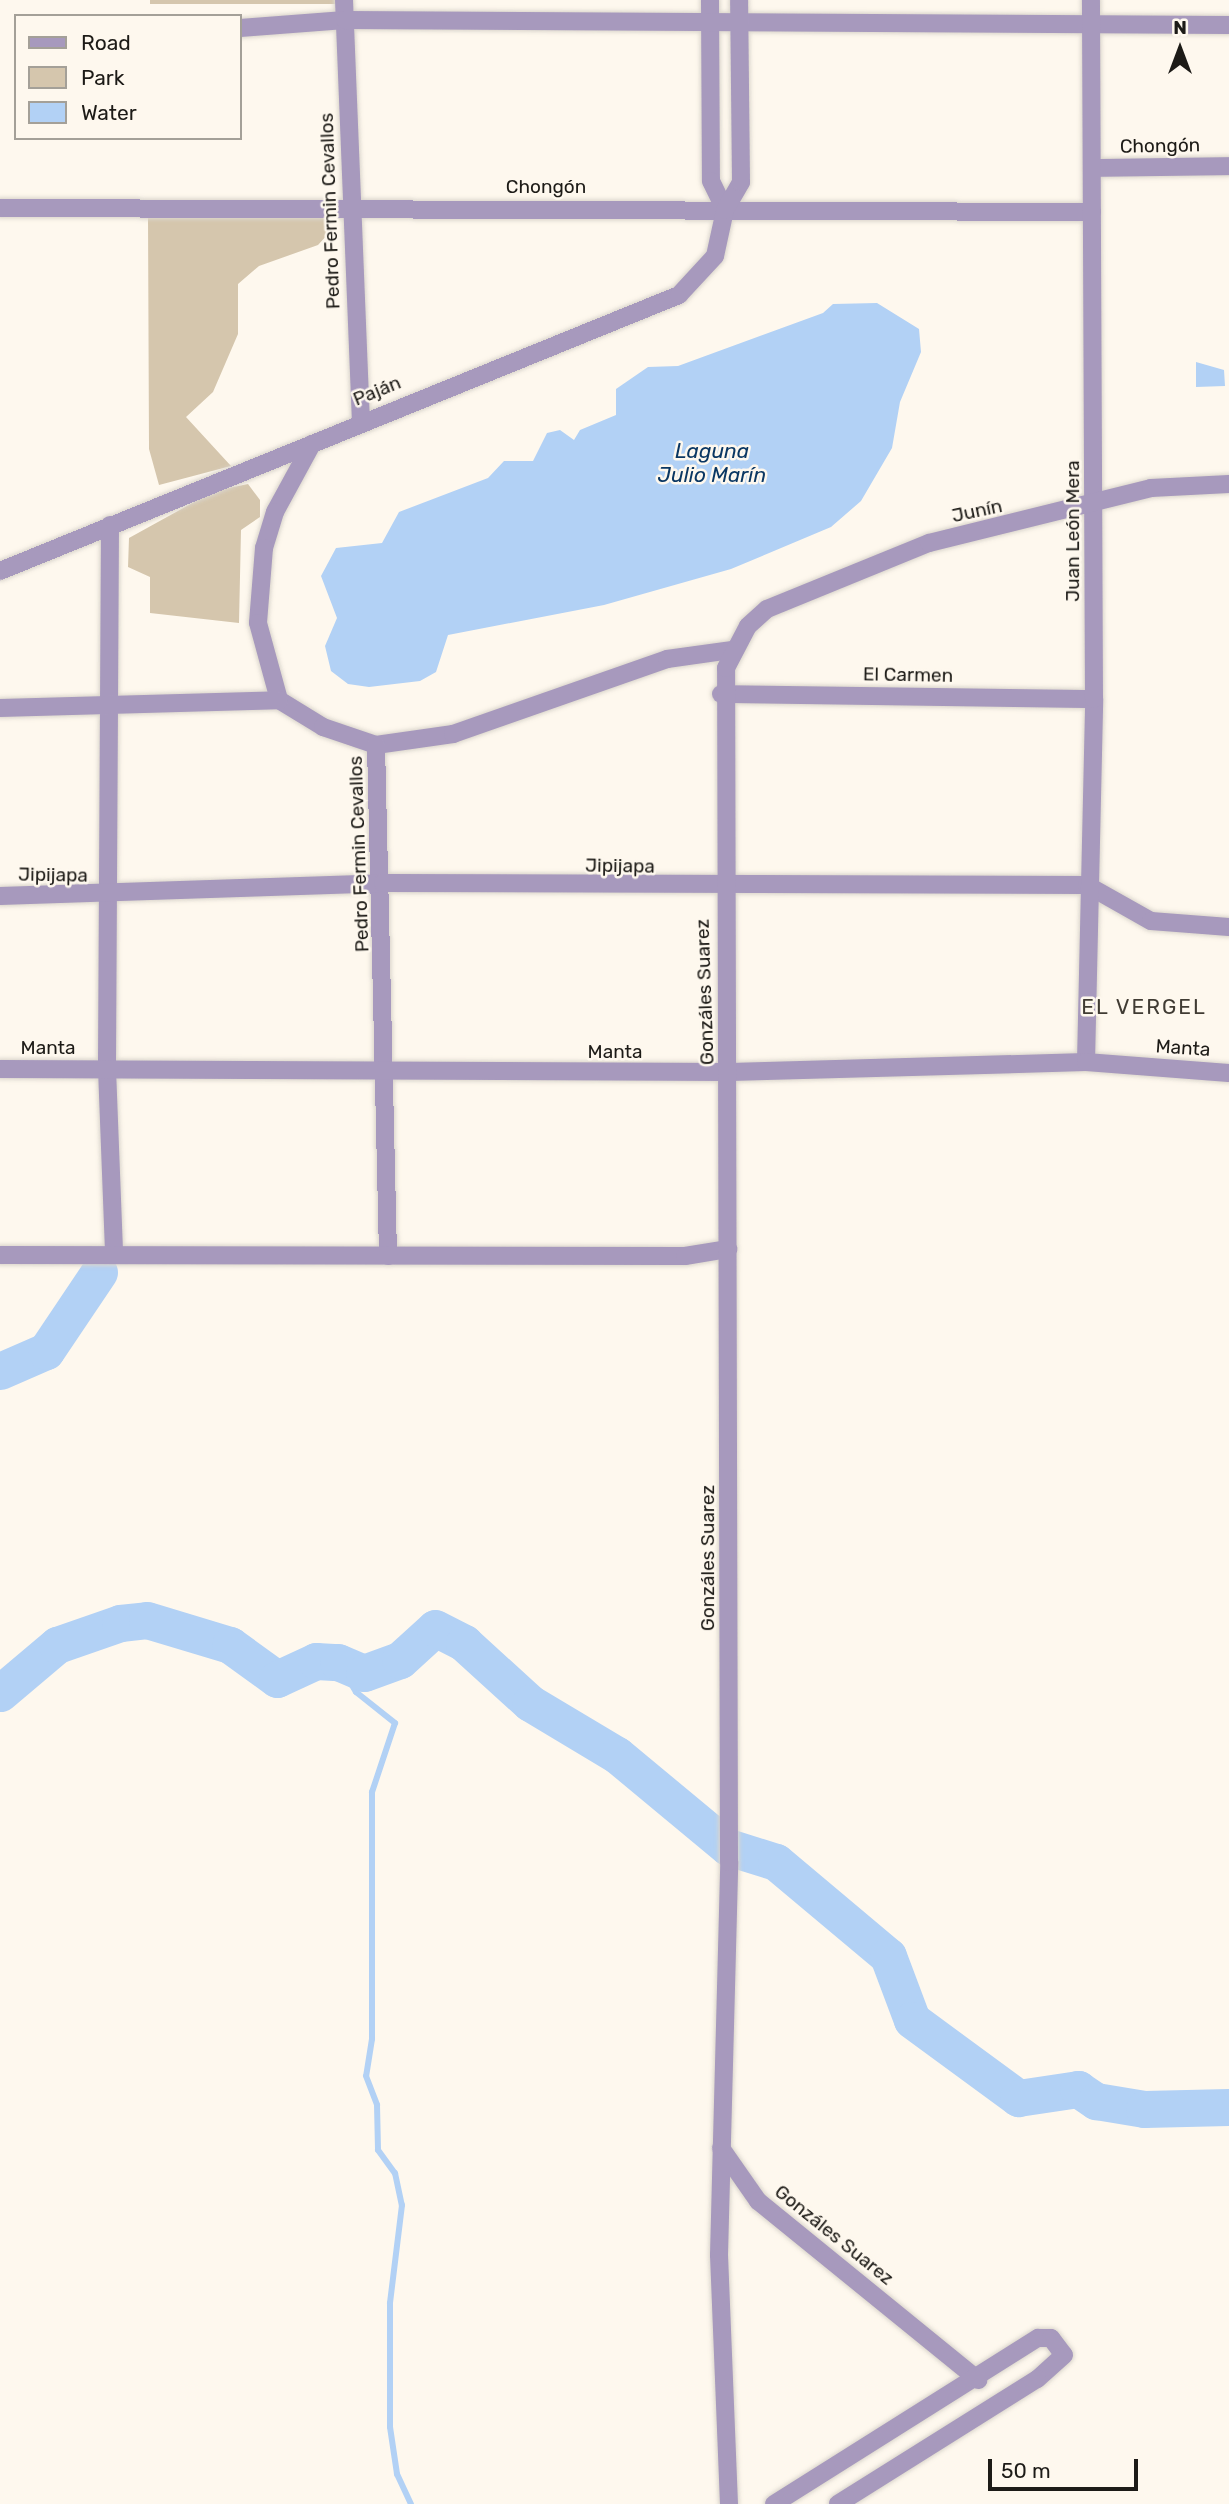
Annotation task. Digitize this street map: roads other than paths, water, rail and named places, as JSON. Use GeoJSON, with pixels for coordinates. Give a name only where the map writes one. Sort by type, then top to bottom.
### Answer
{"type":"FeatureCollection","features":[{"type":"Feature","properties":{"kind":"street","name":"Pedro Fermin Cevallos"},"geometry":{"type":"LineString","coordinates":[[344,0],[348,207],[361,420]]}},
{"type":"Feature","properties":{"kind":"street"},"geometry":{"type":"LineString","coordinates":[[710,0],[711,181],[725,210]]}},
{"type":"Feature","properties":{"kind":"street","name":"Paján"},"geometry":{"type":"LineString","coordinates":[[0,571],[312,444],[361,420],[678,295],[715,256],[725,210],[741,182],[739,0]]}},
{"type":"Feature","properties":{"kind":"street","name":"Juan León Mera"},"geometry":{"type":"LineString","coordinates":[[1086,1062],[1087,885],[1094,699],[1091,0]]}},
{"type":"Feature","properties":{"kind":"street"},"geometry":{"type":"LineString","coordinates":[[242,28],[345,20],[1229,25]]}},
{"type":"Feature","properties":{"kind":"street","name":"Chongón"},"geometry":{"type":"LineString","coordinates":[[1093,168],[1229,166]]}},
{"type":"Feature","properties":{"kind":"street","name":"Chongón"},"geometry":{"type":"LineString","coordinates":[[0,208],[348,207],[1091,212]]}},
{"type":"Feature","properties":{"kind":"street"},"geometry":{"type":"LineString","coordinates":[[0,708],[114,702],[279,700],[264,661],[258,573],[275,512],[312,444]]}},
{"type":"Feature","properties":{"kind":"street","name":"Junín"},"geometry":{"type":"LineString","coordinates":[[748,626],[767,609],[929,543],[1151,488],[1229,484]]}},
{"type":"Feature","properties":{"kind":"street"},"geometry":{"type":"LineString","coordinates":[[110,525],[114,702],[107,1069],[114,1255]]}},
{"type":"Feature","properties":{"kind":"street","name":"Gonzáles Suarez"},"geometry":{"type":"LineString","coordinates":[[748,626],[732,650],[721,694],[722,888],[730,1072],[727,1249],[729,1861],[721,2148],[758,2201],[978,2380]]}},
{"type":"Feature","properties":{"kind":"street"},"geometry":{"type":"LineString","coordinates":[[376,745],[453,734],[667,659],[732,650]]}},
{"type":"Feature","properties":{"kind":"street","name":"El Carmen"},"geometry":{"type":"LineString","coordinates":[[721,694],[1094,699]]}},
{"type":"Feature","properties":{"kind":"street","name":"Pedro Fermin Cevallos"},"geometry":{"type":"LineString","coordinates":[[279,700],[323,727],[376,745],[383,883],[388,1256]]}},
{"type":"Feature","properties":{"kind":"street","name":"Jipijapa"},"geometry":{"type":"LineString","coordinates":[[0,896],[111,897],[383,883],[722,888],[1087,885],[1151,921],[1229,927]]}},
{"type":"Feature","properties":{"kind":"street","name":"Manta"},"geometry":{"type":"LineString","coordinates":[[0,1069],[385,1074],[730,1072],[1086,1062],[1229,1073]]}},
{"type":"Feature","properties":{"kind":"street"},"geometry":{"type":"LineString","coordinates":[[0,1255],[685,1256],[727,1249]]}},
{"type":"Feature","properties":{"kind":"street"},"geometry":{"type":"LineString","coordinates":[[721,2148],[729,2504]]}},
{"type":"Feature","properties":{"kind":"street"},"geometry":{"type":"LineString","coordinates":[[774,2504],[978,2380],[1038,2338],[1051,2338],[1064,2355],[1038,2379],[838,2504]]}},
{"type":"Feature","properties":{"kind":"water","name":"Laguna Julio Marín"},"geometry":{"type":"Polygon","coordinates":[[[877,303],[919,329],[921,352],[900,402],[892,448],[861,501],[831,527],[731,569],[604,605],[448,635],[436,672],[420,681],[369,687],[348,684],[331,671],[325,646],[337,618],[321,576],[336,548],[382,543],[399,512],[488,478],[504,461],[533,461],[547,433],[560,430],[574,440],[580,430],[616,415],[616,389],[648,367],[678,366],[823,313],[833,304],[877,303]]]}},
{"type":"Feature","properties":{"kind":"water"},"geometry":{"type":"Polygon","coordinates":[[[1196,362],[1224,370],[1225,386],[1196,387],[1196,362]]]}},
{"type":"Feature","properties":{"kind":"waterway"},"geometry":{"type":"LineString","coordinates":[[0,1371],[46,1351],[99,1272]]}},
{"type":"Feature","properties":{"kind":"waterway"},"geometry":{"type":"LineString","coordinates":[[0,1693],[57,1645],[120,1623],[147,1620],[230,1645],[277,1679],[316,1661],[338,1662],[364,1673],[400,1660],[435,1628],[464,1643],[530,1703],[617,1755],[728,1847],[776,1862],[888,1956],[912,2020],[1018,2098],[1078,2089],[1096,2101],[1144,2109],[1229,2107]]}},
{"type":"Feature","properties":{"kind":"waterway"},"geometry":{"type":"LineString","coordinates":[[338,1662],[356,1692],[395,1723],[372,1792],[372,2039],[366,2076],[377,2105],[378,2150],[395,2173],[402,2205],[390,2303],[390,2427],[397,2474],[411,2504]]}},
{"type":"Feature","properties":{"kind":"district","name":"EL VERGEL"},"geometry":{"type":"Point","coordinates":[1144,1007]}}]}
